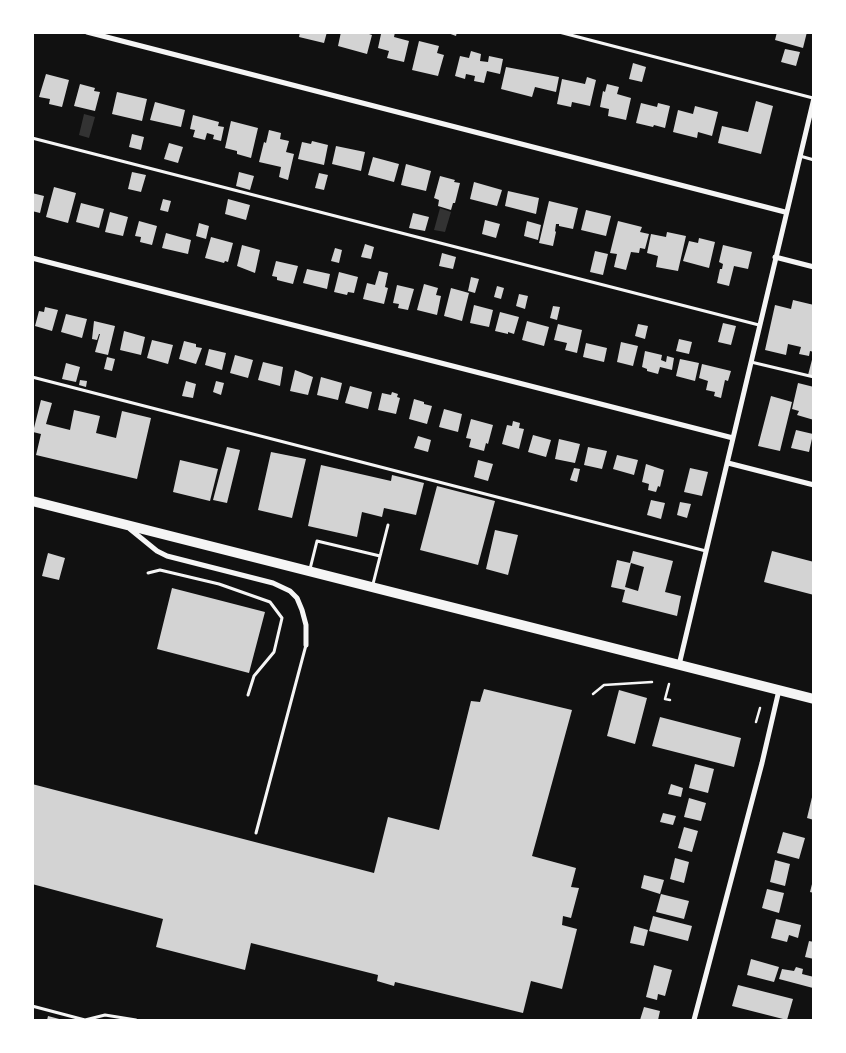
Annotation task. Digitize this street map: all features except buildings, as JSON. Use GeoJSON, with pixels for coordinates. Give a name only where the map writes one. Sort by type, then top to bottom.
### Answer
{"type":"FeatureCollection","features":[{"type":"Feature","properties":{"kind":"main road"},"geometry":{"type":"LineString","coordinates":[[32,501],[814,699]]}},
{"type":"Feature","properties":{"kind":"street"},"geometry":{"type":"LineString","coordinates":[[87,32],[785,212]]}},
{"type":"Feature","properties":{"kind":"street"},"geometry":{"type":"LineString","coordinates":[[679,664],[728,463],[785,212],[814,98]]}},
{"type":"Feature","properties":{"kind":"street"},"geometry":{"type":"LineString","coordinates":[[32,258],[733,438]]}},
{"type":"Feature","properties":{"kind":"street"},"geometry":{"type":"LineString","coordinates":[[775,258],[814,267]]}},
{"type":"Feature","properties":{"kind":"street"},"geometry":{"type":"LineString","coordinates":[[728,463],[814,485]]}},
{"type":"Feature","properties":{"kind":"street"},"geometry":{"type":"LineString","coordinates":[[123,524],[157,551],[167,556],[273,583],[290,591],[297,598],[302,610],[306,625],[306,644]]}},
{"type":"Feature","properties":{"kind":"street"},"geometry":{"type":"LineString","coordinates":[[694,1020],[760,771],[779,690]]}},
{"type":"Feature","properties":{"kind":"lane"},"geometry":{"type":"LineString","coordinates":[[559,32],[814,98]]}},
{"type":"Feature","properties":{"kind":"lane"},"geometry":{"type":"LineString","coordinates":[[32,138],[759,325]]}},
{"type":"Feature","properties":{"kind":"lane"},"geometry":{"type":"LineString","coordinates":[[799,156],[814,160]]}},
{"type":"Feature","properties":{"kind":"lane"},"geometry":{"type":"LineString","coordinates":[[751,362],[814,378]]}},
{"type":"Feature","properties":{"kind":"lane"},"geometry":{"type":"LineString","coordinates":[[32,377],[706,552]]}},
{"type":"Feature","properties":{"kind":"lane"},"geometry":{"type":"LineString","coordinates":[[372,587],[388,525]]}},
{"type":"Feature","properties":{"kind":"lane"},"geometry":{"type":"LineString","coordinates":[[310,571],[317,540],[380,556]]}},
{"type":"Feature","properties":{"kind":"lane"},"geometry":{"type":"LineString","coordinates":[[148,573],[160,570],[219,584],[270,602],[282,618],[274,652],[254,676],[248,695]]}},
{"type":"Feature","properties":{"kind":"lane"},"geometry":{"type":"LineString","coordinates":[[256,833],[306,644]]}},
{"type":"Feature","properties":{"kind":"lane"},"geometry":{"type":"LineString","coordinates":[[32,1006],[85,1020],[104,1016],[136,1020]]}},
{"type":"Feature","properties":{"kind":"path"},"geometry":{"type":"LineString","coordinates":[[593,694],[604,685],[652,682]]}},
{"type":"Feature","properties":{"kind":"path"},"geometry":{"type":"LineString","coordinates":[[669,684],[665,699],[670,700]]}},
{"type":"Feature","properties":{"kind":"path"},"geometry":{"type":"LineString","coordinates":[[756,722],[760,708]]}},
{"type":"Feature","properties":{"kind":"shaded area"},"geometry":{"type":"Polygon","coordinates":[[[84,114],[95,117],[89,138],[79,135],[84,114]]]}},
{"type":"Feature","properties":{"kind":"shaded area"},"geometry":{"type":"Polygon","coordinates":[[[440,208],[451,212],[445,232],[434,230],[440,208]]]}}]}
